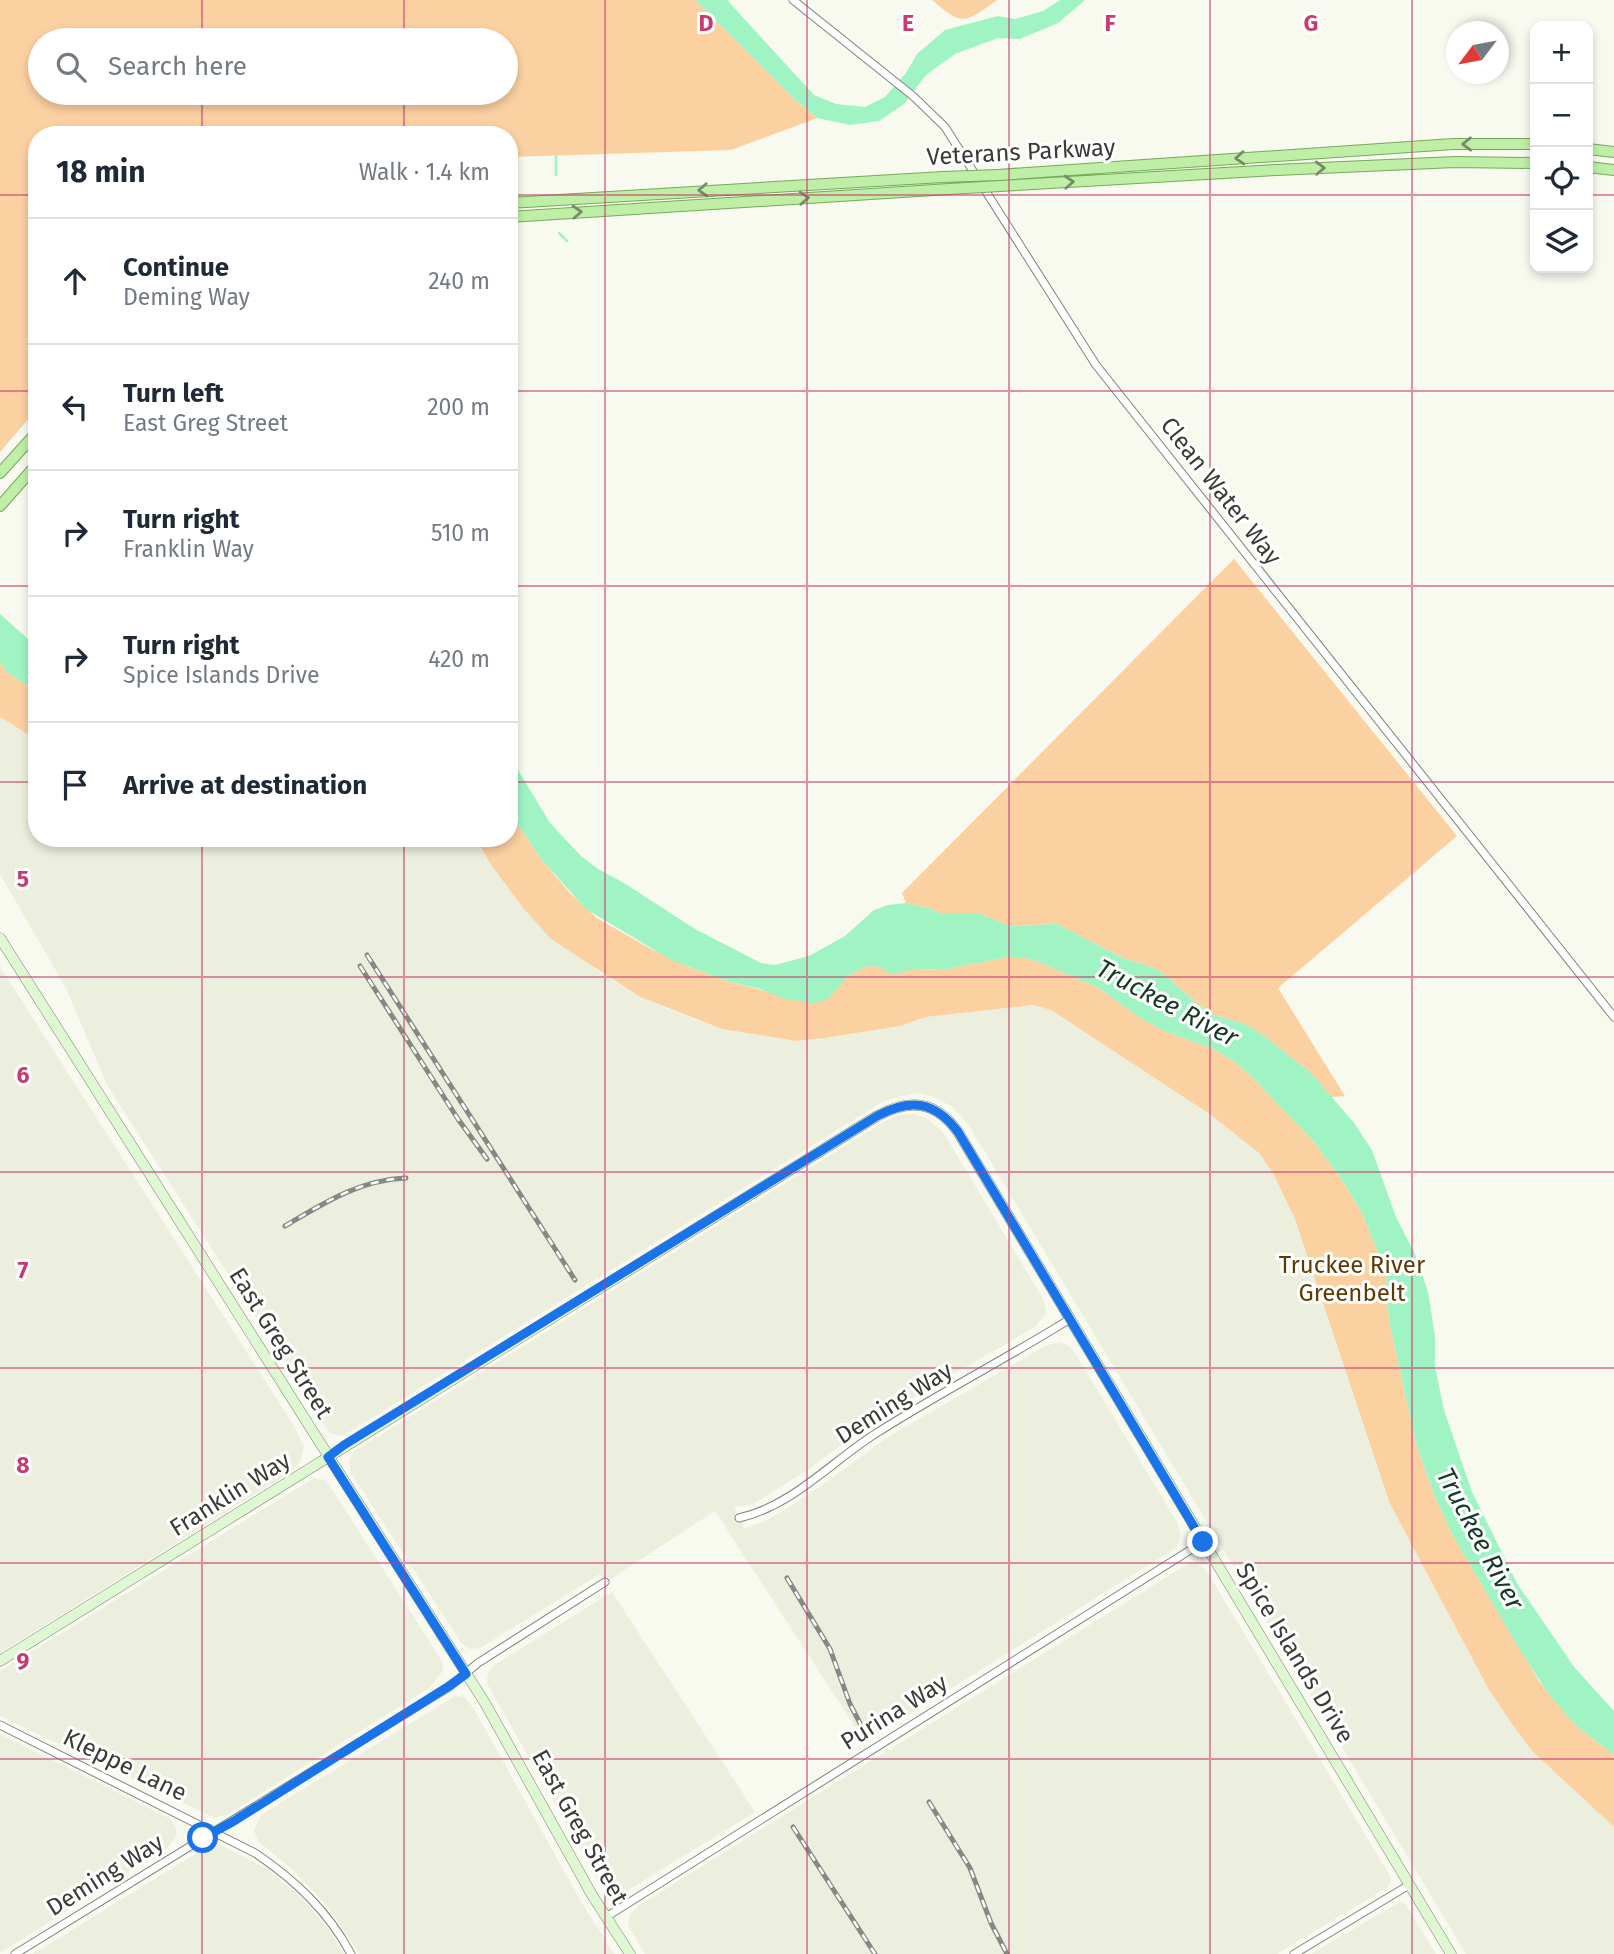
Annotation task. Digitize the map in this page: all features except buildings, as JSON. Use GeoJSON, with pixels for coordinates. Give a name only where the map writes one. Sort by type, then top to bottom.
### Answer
{"type":"FeatureCollection","features":[{"type":"Feature","properties":{"kind":"main road","name":"Veterans Parkway"},"geometry":{"type":"LineString","coordinates":[[518,216],[949,189],[999,180],[1454,144],[1530,144]]}},
{"type":"Feature","properties":{"kind":"main road"},"geometry":{"type":"LineString","coordinates":[[1593,150],[1614,152]]}},
{"type":"Feature","properties":{"kind":"main road","name":"Veterans Parkway"},"geometry":{"type":"LineString","coordinates":[[518,202],[943,177],[999,180],[1455,162],[1530,163]]}},
{"type":"Feature","properties":{"kind":"main road"},"geometry":{"type":"LineString","coordinates":[[1593,168],[1614,170]]}},
{"type":"Feature","properties":{"kind":"main road"},"geometry":{"type":"LineString","coordinates":[[0,473],[28,442]]}},
{"type":"Feature","properties":{"kind":"main road"},"geometry":{"type":"LineString","coordinates":[[0,506],[28,474]]}},
{"type":"Feature","properties":{"kind":"street","name":"Clean Water Way"},"geometry":{"type":"LineString","coordinates":[[793,0],[934,115],[954,140],[1096,365],[1614,1017]]}},
{"type":"Feature","properties":{"kind":"street","name":"East Greg Street"},"geometry":{"type":"LineString","coordinates":[[0,938],[503,1733],[575,1866],[630,1954]]}},
{"type":"Feature","properties":{"kind":"street","name":"Franklin Way"},"geometry":{"type":"LineString","coordinates":[[0,1661],[877,1116],[900,1105],[913,1104]]}},
{"type":"Feature","properties":{"kind":"street","name":"Spice Islands Drive"},"geometry":{"type":"LineString","coordinates":[[913,1104],[943,1115],[958,1132],[1451,1954]]}},
{"type":"Feature","properties":{"kind":"street","name":"Deming Way"},"geometry":{"type":"LineString","coordinates":[[739,1518],[757,1513],[782,1500],[875,1434],[1070,1319]]}},
{"type":"Feature","properties":{"kind":"street","name":"Purina Way"},"geometry":{"type":"LineString","coordinates":[[606,1916],[1203,1542]]}},
{"type":"Feature","properties":{"kind":"street","name":"Deming Way"},"geometry":{"type":"LineString","coordinates":[[15,1954],[449,1686],[478,1662],[605,1582]]}},
{"type":"Feature","properties":{"kind":"street","name":"Kleppe Lane"},"geometry":{"type":"LineString","coordinates":[[0,1725],[255,1853],[291,1879],[325,1913],[351,1954]]}},
{"type":"Feature","properties":{"kind":"street"},"geometry":{"type":"LineString","coordinates":[[1294,1954],[1409,1885]]}},
{"type":"Feature","properties":{"kind":"shaded area"},"geometry":{"type":"Polygon","coordinates":[[[0,717],[28,734],[28,847],[481,847],[523,908],[602,974],[640,997],[678,1013],[722,1029],[796,1041],[900,1026],[926,1017],[1033,1005],[1051,1010],[1211,1115],[1259,1153],[1286,1197],[1390,1504],[1488,1688],[1533,1752],[1614,1827],[1614,1954],[1466,1954],[968,1124],[951,1106],[934,1097],[916,1093],[884,1101],[341,1436],[330,1433],[107,1085],[66,988],[0,874],[0,717]]]}},
{"type":"Feature","properties":{"kind":"shaded area"},"geometry":{"type":"Polygon","coordinates":[[[0,967],[294,1426],[304,1447],[301,1461],[293,1470],[0,1653],[0,967]]]}},
{"type":"Feature","properties":{"kind":"shaded area"},"geometry":{"type":"Polygon","coordinates":[[[913,1114],[928,1119],[943,1132],[1042,1297],[1046,1314],[1035,1327],[876,1419],[809,1469],[758,1501],[751,1505],[734,1507],[744,1528],[761,1523],[783,1511],[888,1437],[1045,1346],[1060,1342],[1075,1353],[1177,1522],[1181,1537],[1176,1548],[865,1742],[715,1511],[606,1582],[600,1574],[480,1648],[470,1649],[462,1644],[351,1473],[349,1463],[353,1452],[885,1121],[899,1115],[913,1114]]]}},
{"type":"Feature","properties":{"kind":"shaded area"},"geometry":{"type":"Polygon","coordinates":[[[314,1478],[326,1480],[440,1658],[442,1672],[429,1688],[228,1814],[215,1818],[0,1716],[0,1671],[314,1478]]]}},
{"type":"Feature","properties":{"kind":"shaded area"},"geometry":{"type":"Polygon","coordinates":[[[1189,1563],[1196,1563],[1206,1570],[1390,1876],[1388,1887],[1277,1954],[645,1954],[628,1925],[630,1915],[638,1906],[1189,1563]]]}},
{"type":"Feature","properties":{"kind":"shaded area"},"geometry":{"type":"Polygon","coordinates":[[[612,1592],[755,1812],[617,1895],[601,1886],[488,1685],[487,1678],[489,1671],[496,1664],[612,1592]]]}},
{"type":"Feature","properties":{"kind":"shaded area"},"geometry":{"type":"Polygon","coordinates":[[[455,1696],[464,1697],[474,1709],[580,1900],[614,1954],[359,1954],[328,1907],[293,1870],[258,1841],[254,1830],[261,1815],[455,1696]]]}},
{"type":"Feature","properties":{"kind":"shaded area"},"geometry":{"type":"Polygon","coordinates":[[[0,1734],[171,1819],[177,1831],[168,1847],[0,1953],[0,1734]]]}},
{"type":"Feature","properties":{"kind":"shaded area"},"geometry":{"type":"Polygon","coordinates":[[[217,1843],[264,1867],[302,1898],[330,1931],[344,1954],[33,1954],[208,1846],[217,1843]]]}},
{"type":"Feature","properties":{"kind":"shaded area"},"geometry":{"type":"Polygon","coordinates":[[[1401,1901],[1436,1954],[1311,1954],[1401,1901]]]}},
{"type":"Feature","properties":{"kind":"green space"},"geometry":{"type":"Polygon","coordinates":[[[0,0],[695,0],[792,97],[817,118],[731,150],[518,157],[518,126],[28,126],[28,419],[0,452],[0,0]]]}},
{"type":"Feature","properties":{"kind":"green space"},"geometry":{"type":"Polygon","coordinates":[[[932,0],[997,0],[964,19],[951,15],[932,0]]]}},
{"type":"Feature","properties":{"kind":"green space"},"geometry":{"type":"Polygon","coordinates":[[[1234,559],[1457,836],[1278,988],[1345,1096],[1331,1097],[1312,1074],[1267,1038],[1247,1025],[1214,1015],[1197,1004],[1163,973],[1125,959],[1057,924],[1009,926],[981,914],[942,914],[906,903],[902,893],[1234,559]]]}},
{"type":"Feature","properties":{"kind":"green space"},"geometry":{"type":"Polygon","coordinates":[[[0,663],[7,672],[28,686],[28,734],[0,717],[0,663]]]}},
{"type":"Feature","properties":{"kind":"green space","name":"Truckee River Greenbelt"},"geometry":{"type":"Polygon","coordinates":[[[518,824],[541,859],[569,892],[597,918],[651,949],[727,981],[811,1003],[848,976],[867,966],[880,967],[895,974],[1022,957],[1097,987],[1140,1018],[1164,1031],[1214,1049],[1235,1062],[1314,1142],[1363,1215],[1386,1273],[1389,1321],[1417,1447],[1435,1497],[1452,1534],[1539,1681],[1574,1724],[1614,1755],[1614,1827],[1533,1752],[1514,1727],[1488,1688],[1390,1504],[1295,1219],[1273,1173],[1259,1153],[1211,1115],[1051,1010],[1033,1005],[926,1017],[900,1026],[796,1041],[722,1029],[640,997],[551,939],[523,908],[481,847],[518,847],[518,824]]]}},
{"type":"Feature","properties":{"kind":"water"},"geometry":{"type":"Polygon","coordinates":[[[695,0],[727,0],[814,95],[836,104],[865,107],[885,97],[906,73],[917,54],[945,30],[998,16],[1015,19],[1043,11],[1060,0],[1085,0],[1058,23],[1020,39],[998,38],[955,54],[926,75],[904,104],[879,121],[850,125],[817,118],[792,97],[695,0]]]}},
{"type":"Feature","properties":{"kind":"water"},"geometry":{"type":"Polygon","coordinates":[[[0,614],[28,639],[28,686],[7,672],[0,663],[0,614]]]}},
{"type":"Feature","properties":{"kind":"water","name":"Truckee River"},"geometry":{"type":"Polygon","coordinates":[[[518,770],[550,823],[581,856],[695,929],[761,963],[775,965],[809,956],[845,936],[874,910],[888,905],[906,903],[942,914],[981,914],[1009,926],[1057,924],[1125,959],[1163,973],[1197,1004],[1214,1015],[1247,1025],[1312,1074],[1354,1123],[1372,1150],[1396,1217],[1415,1254],[1428,1292],[1435,1336],[1435,1366],[1444,1410],[1472,1492],[1518,1585],[1575,1668],[1614,1711],[1614,1755],[1574,1724],[1550,1696],[1452,1534],[1417,1447],[1389,1321],[1386,1273],[1363,1215],[1314,1142],[1235,1062],[1214,1049],[1164,1031],[1140,1018],[1097,987],[1022,957],[895,974],[890,974],[880,967],[867,966],[848,976],[828,999],[821,1002],[785,999],[671,960],[586,909],[541,859],[518,824],[518,770]]]}},
{"type":"Feature","properties":{"kind":"waterway"},"geometry":{"type":"LineString","coordinates":[[556,156],[556,175]]}},
{"type":"Feature","properties":{"kind":"waterway"},"geometry":{"type":"LineString","coordinates":[[559,233],[567,241]]}},
{"type":"Feature","properties":{"kind":"railway"},"geometry":{"type":"LineString","coordinates":[[367,955],[575,1280]]}},
{"type":"Feature","properties":{"kind":"railway"},"geometry":{"type":"LineString","coordinates":[[360,966],[458,1119],[487,1159]]}},
{"type":"Feature","properties":{"kind":"railway"},"geometry":{"type":"LineString","coordinates":[[285,1226],[357,1188],[406,1178]]}},
{"type":"Feature","properties":{"kind":"railway"},"geometry":{"type":"LineString","coordinates":[[787,1578],[830,1649],[850,1704],[863,1729]]}},
{"type":"Feature","properties":{"kind":"railway"},"geometry":{"type":"LineString","coordinates":[[929,1802],[970,1868],[991,1923],[1007,1954]]}},
{"type":"Feature","properties":{"kind":"railway"},"geometry":{"type":"LineString","coordinates":[[793,1827],[875,1954]]}},
{"type":"Feature","properties":{"kind":"route"},"geometry":{"type":"LineString","coordinates":[[203,1838],[466,1674],[328,1457],[877,1116],[900,1105],[922,1105],[932,1109],[943,1115],[958,1132],[1203,1542]]}}]}
